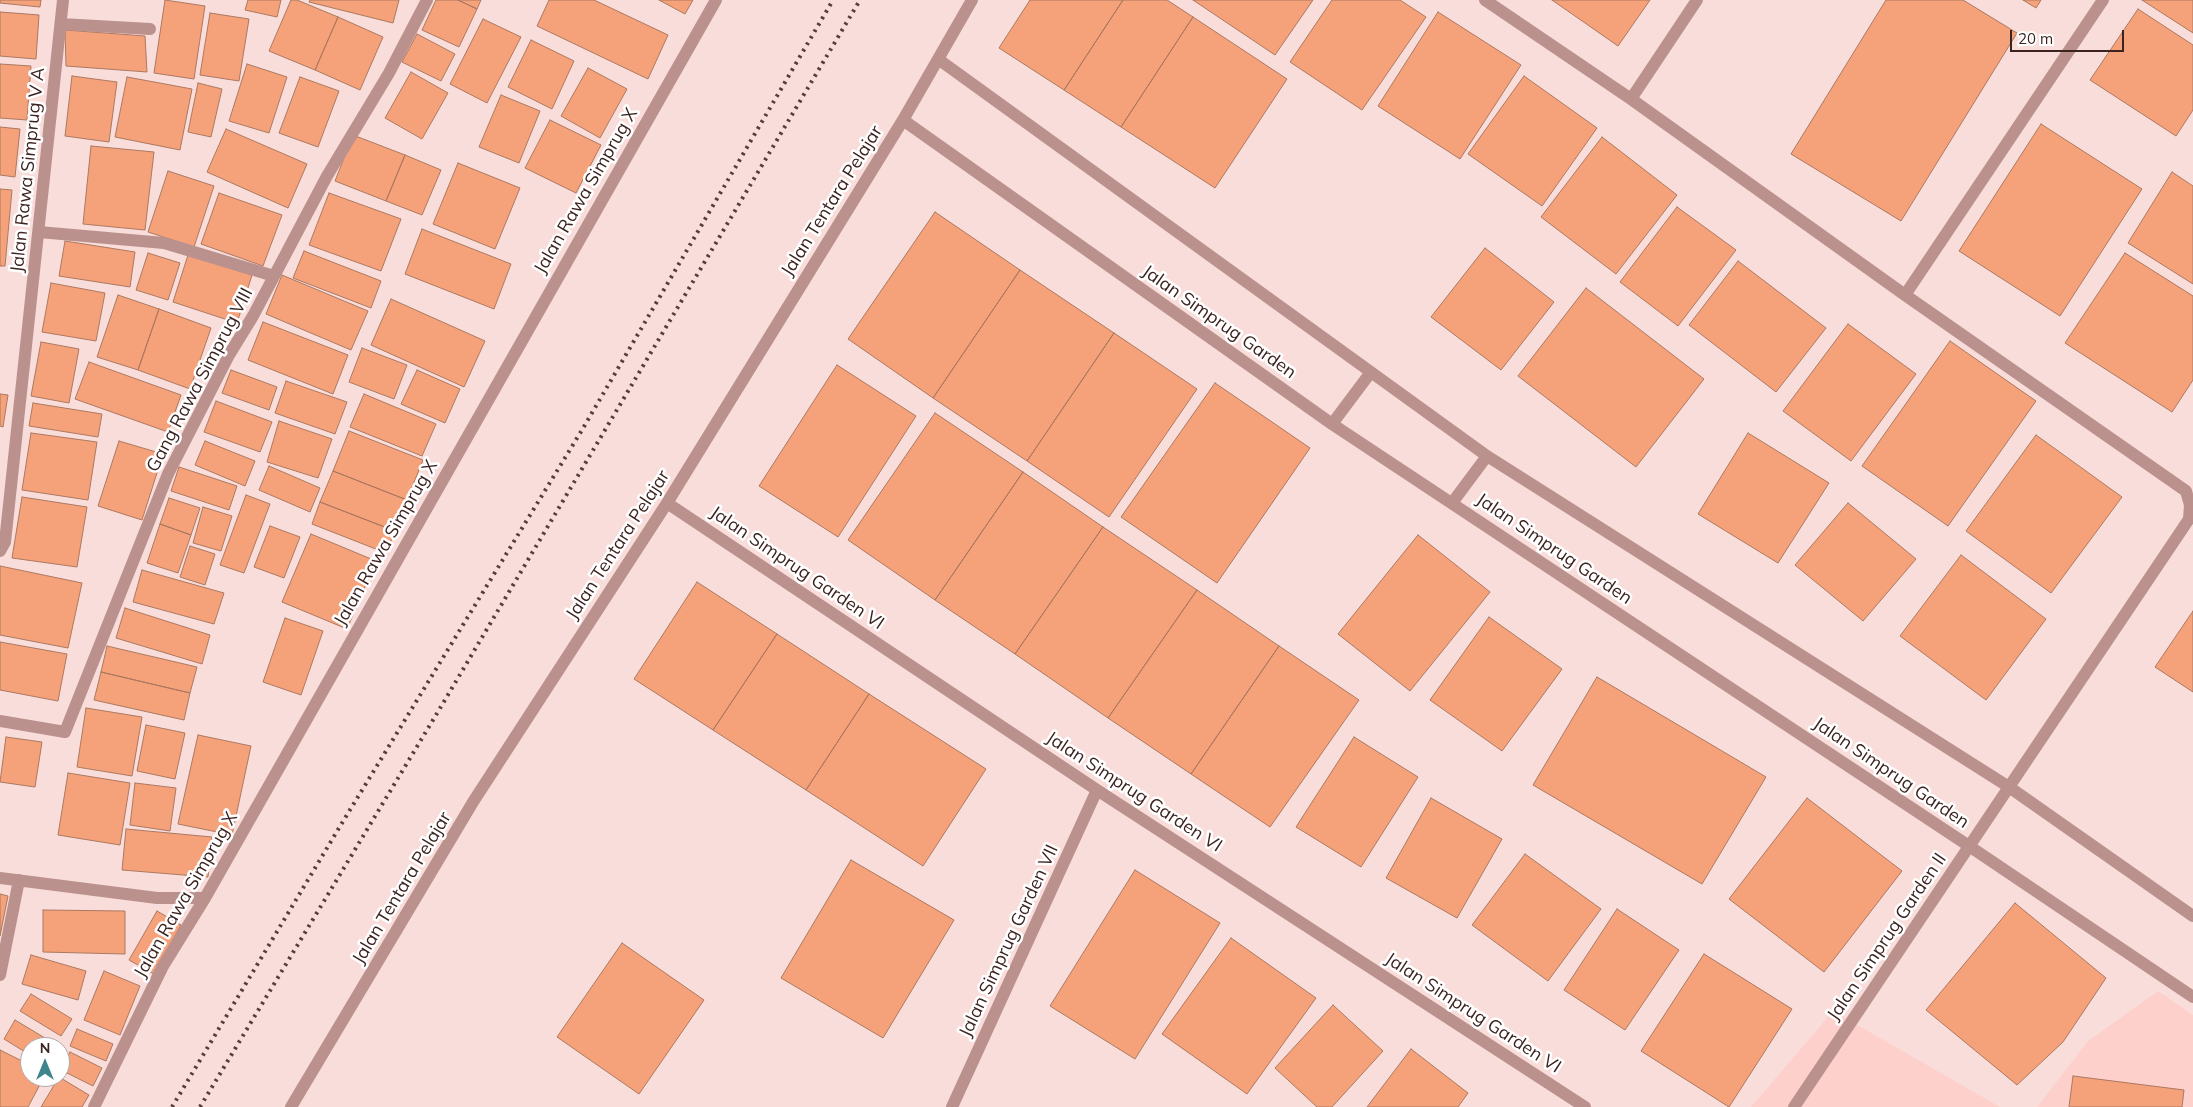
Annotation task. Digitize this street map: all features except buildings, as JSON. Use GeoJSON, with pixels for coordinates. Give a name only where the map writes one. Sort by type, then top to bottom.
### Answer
{"type":"FeatureCollection","features":[{"type":"Feature","properties":{"kind":"street","name":"Jalan Rawa Simprug V A"},"geometry":{"type":"LineString","coordinates":[[0,551],[5,542],[40,232],[63,0]]}},
{"type":"Feature","properties":{"kind":"street","name":"Gang Rawa Simprug VIII"},"geometry":{"type":"LineString","coordinates":[[0,721],[65,732],[168,474],[229,355],[253,316],[326,176],[389,73],[427,0]]}},
{"type":"Feature","properties":{"kind":"street","name":"Jalan Rawa Simprug X"},"geometry":{"type":"LineString","coordinates":[[94,1107],[163,966],[205,898],[716,0]]}},
{"type":"Feature","properties":{"kind":"street","name":"Jalan Tentara Pelajar"},"geometry":{"type":"LineString","coordinates":[[291,1107],[473,802],[666,503],[903,120],[972,0]]}},
{"type":"Feature","properties":{"kind":"street"},"geometry":{"type":"LineString","coordinates":[[1485,0],[1631,99],[1905,295],[2190,486],[2189,519],[2009,786]]}},
{"type":"Feature","properties":{"kind":"street"},"geometry":{"type":"LineString","coordinates":[[1631,99],[1697,0]]}},
{"type":"Feature","properties":{"kind":"street"},"geometry":{"type":"LineString","coordinates":[[1905,295],[2103,0]]}},
{"type":"Feature","properties":{"kind":"street"},"geometry":{"type":"LineString","coordinates":[[61,24],[150,29]]}},
{"type":"Feature","properties":{"kind":"street"},"geometry":{"type":"LineString","coordinates":[[938,59],[1487,456],[2009,786],[2193,916]]}},
{"type":"Feature","properties":{"kind":"street","name":"Jalan Simprug Garden"},"geometry":{"type":"LineString","coordinates":[[903,120],[1332,424],[2193,996]]}},
{"type":"Feature","properties":{"kind":"street"},"geometry":{"type":"LineString","coordinates":[[40,232],[164,243],[274,276]]}},
{"type":"Feature","properties":{"kind":"street"},"geometry":{"type":"LineString","coordinates":[[1332,424],[1371,372]]}},
{"type":"Feature","properties":{"kind":"street"},"geometry":{"type":"LineString","coordinates":[[1452,503],[1487,456]]}},
{"type":"Feature","properties":{"kind":"street","name":"Jalan Simprug Garden VI"},"geometry":{"type":"LineString","coordinates":[[666,503],[1098,790],[1585,1107]]}},
{"type":"Feature","properties":{"kind":"street","name":"Jalan Simprug Garden II"},"geometry":{"type":"LineString","coordinates":[[1794,1107],[2009,786]]}},
{"type":"Feature","properties":{"kind":"street","name":"Jalan Simprug Garden VII"},"geometry":{"type":"LineString","coordinates":[[952,1107],[1098,790]]}},
{"type":"Feature","properties":{"kind":"street"},"geometry":{"type":"LineString","coordinates":[[0,878],[157,898],[205,898]]}},
{"type":"Feature","properties":{"kind":"street"},"geometry":{"type":"LineString","coordinates":[[0,975],[19,880]]}},
{"type":"Feature","properties":{"kind":"shaded area"},"geometry":{"type":"Polygon","coordinates":[[[2158,991],[2193,1015],[2193,1107],[2037,1107],[2088,1041],[2158,991]]]}},
{"type":"Feature","properties":{"kind":"shaded area"},"geometry":{"type":"Polygon","coordinates":[[[1833,1011],[2000,1107],[1751,1107],[1833,1011]]]}},
{"type":"Feature","properties":{"kind":"railway"},"geometry":{"type":"LineString","coordinates":[[172,1107],[342,823],[582,430],[833,0]]}},
{"type":"Feature","properties":{"kind":"railway"},"geometry":{"type":"LineString","coordinates":[[200,1107],[436,715],[860,0]]}}]}
